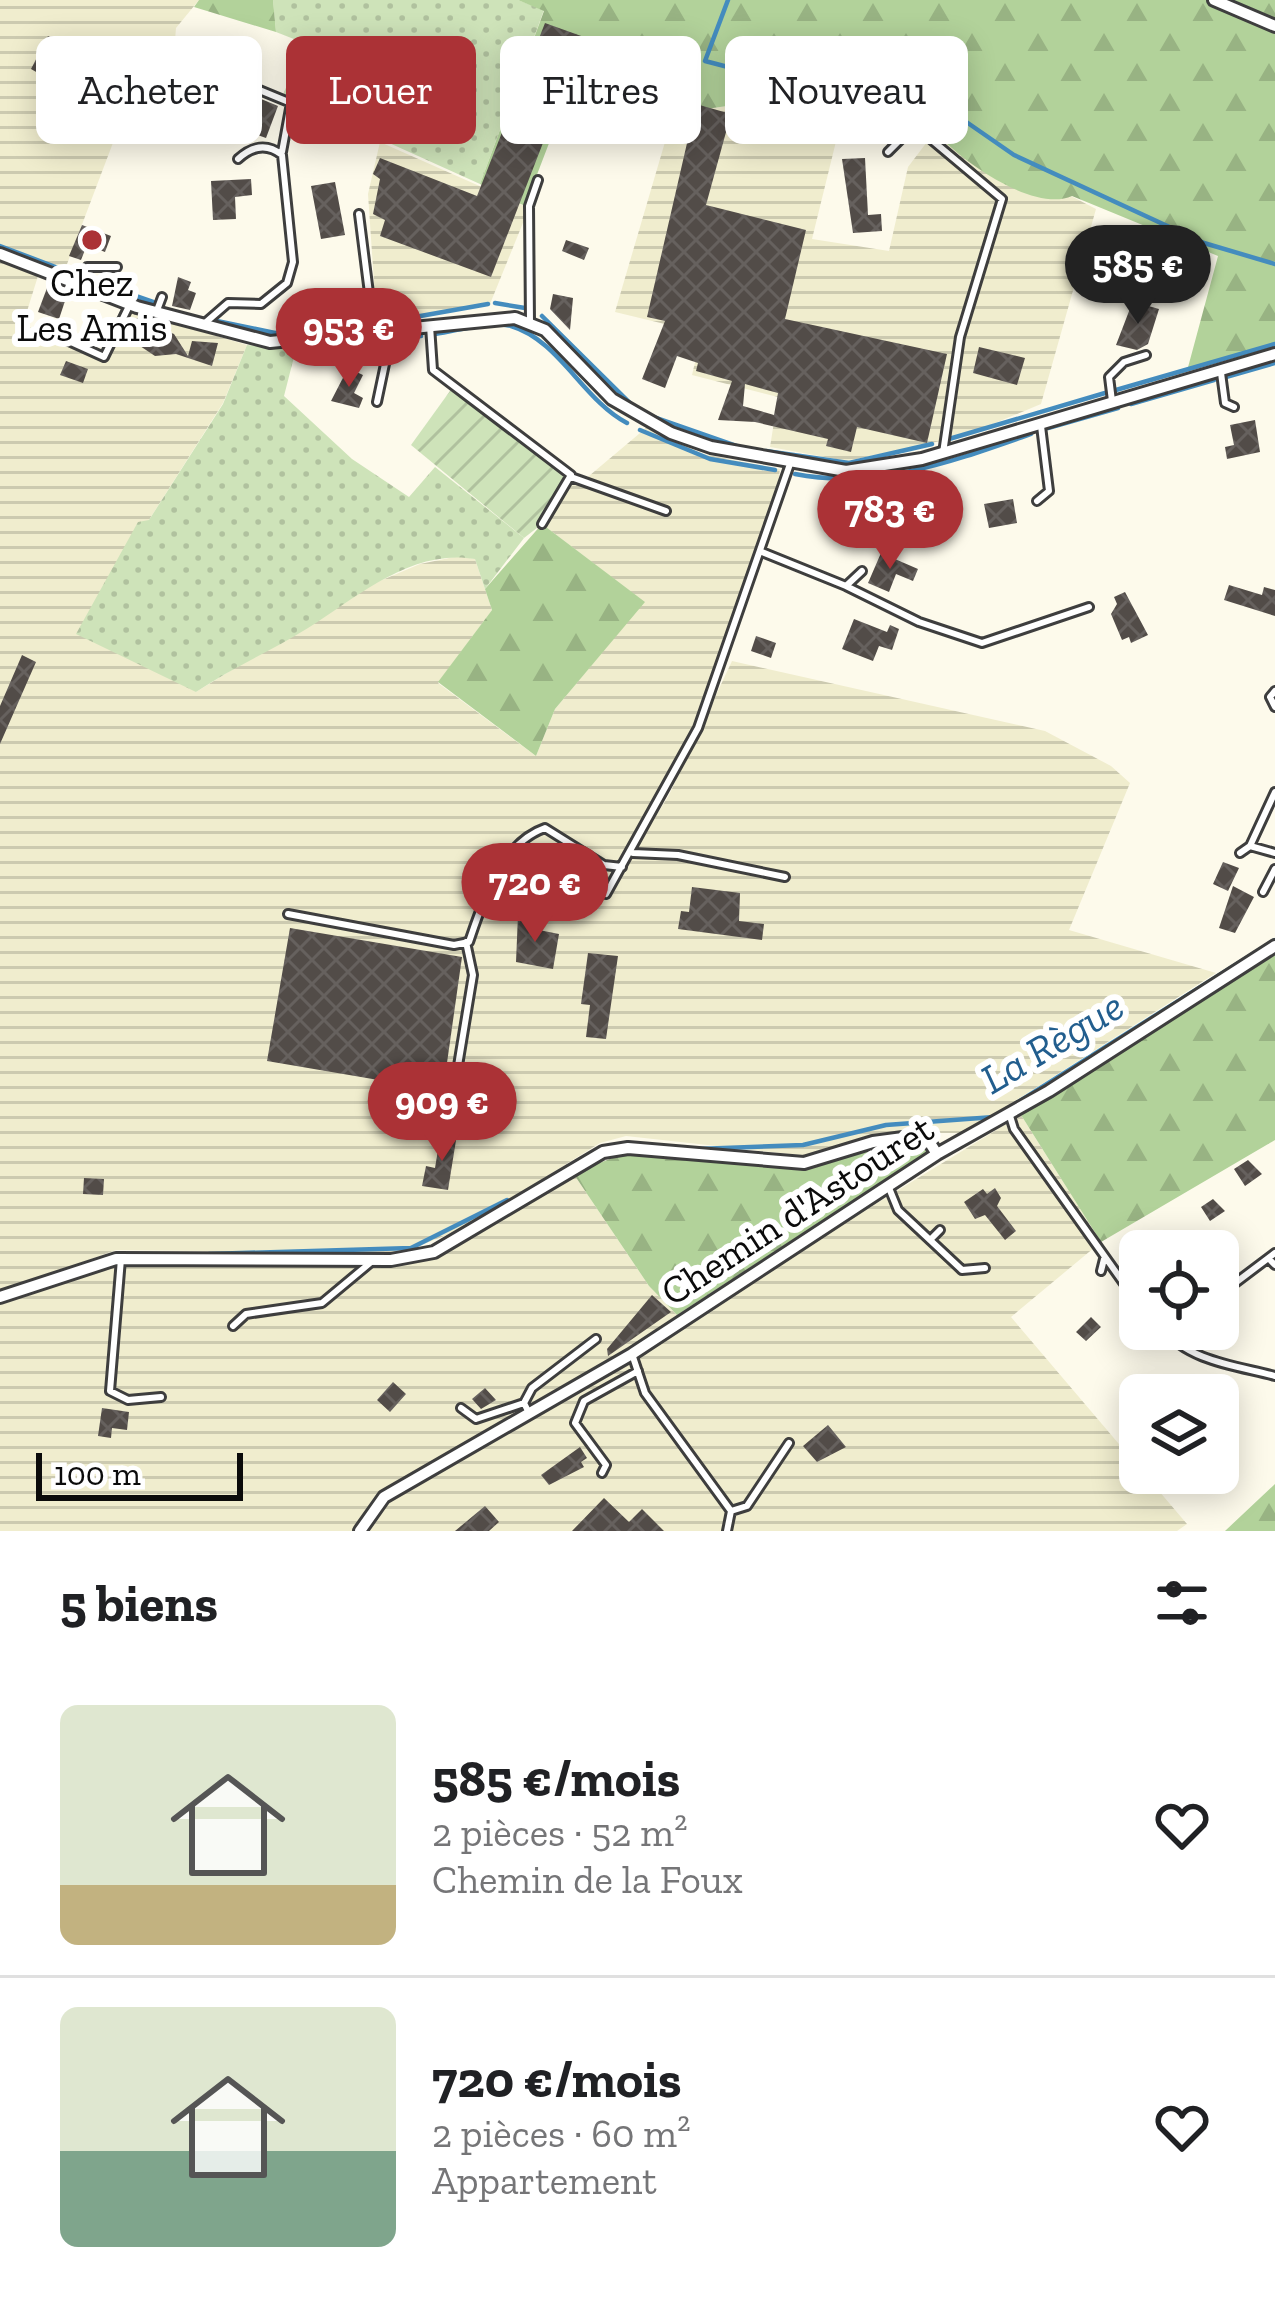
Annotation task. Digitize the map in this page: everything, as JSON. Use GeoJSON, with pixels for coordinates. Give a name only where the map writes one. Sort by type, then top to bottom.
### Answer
{"type":"FeatureCollection","features":[{"type":"Feature","properties":{"kind":"street"},"geometry":{"type":"LineString","coordinates":[[1214,0],[1275,26]]}},
{"type":"Feature","properties":{"kind":"street"},"geometry":{"type":"LineString","coordinates":[[0,254],[156,313],[270,342],[498,317],[530,322],[545,330],[612,399],[645,421],[711,447],[790,464],[870,470],[943,453],[1275,354]]}},
{"type":"Feature","properties":{"kind":"street","name":"Chemin d'Astouret"},"geometry":{"type":"LineString","coordinates":[[360,1531],[384,1498],[526,1408],[632,1354],[888,1185],[1275,946]]}},
{"type":"Feature","properties":{"kind":"street"},"geometry":{"type":"LineString","coordinates":[[0,1297],[121,1259],[374,1260],[434,1252],[588,1158],[628,1148],[804,1162],[903,1138],[930,1143],[937,1154]]}},
{"type":"Feature","properties":{"kind":"lane"},"geometry":{"type":"LineString","coordinates":[[204,327],[228,303],[261,304],[287,283],[292,262],[280,143],[291,104],[262,92]]}},
{"type":"Feature","properties":{"kind":"lane"},"geometry":{"type":"LineString","coordinates":[[887,152],[910,130],[921,131],[1002,199],[960,337],[943,453]]}},
{"type":"Feature","properties":{"kind":"lane"},"geometry":{"type":"LineString","coordinates":[[238,159],[249,148],[272,147],[282,155]]}},
{"type":"Feature","properties":{"kind":"lane"},"geometry":{"type":"LineString","coordinates":[[530,322],[529,206],[538,180]]}},
{"type":"Feature","properties":{"kind":"lane"},"geometry":{"type":"LineString","coordinates":[[359,214],[370,301],[354,347],[381,356],[385,364],[377,402]]}},
{"type":"Feature","properties":{"kind":"lane"},"geometry":{"type":"LineString","coordinates":[[75,283],[87,267],[117,267]]}},
{"type":"Feature","properties":{"kind":"lane"},"geometry":{"type":"LineString","coordinates":[[156,313],[162,298]]}},
{"type":"Feature","properties":{"kind":"lane"},"geometry":{"type":"LineString","coordinates":[[60,337],[104,357],[130,304]]}},
{"type":"Feature","properties":{"kind":"lane"},"geometry":{"type":"LineString","coordinates":[[430,326],[433,370],[571,477],[666,511]]}},
{"type":"Feature","properties":{"kind":"lane"},"geometry":{"type":"LineString","coordinates":[[1112,401],[1109,377],[1124,362],[1146,355]]}},
{"type":"Feature","properties":{"kind":"lane"},"geometry":{"type":"LineString","coordinates":[[1221,369],[1226,403],[1234,407]]}},
{"type":"Feature","properties":{"kind":"lane"},"geometry":{"type":"LineString","coordinates":[[1037,501],[1049,491],[1040,422]]}},
{"type":"Feature","properties":{"kind":"lane"},"geometry":{"type":"LineString","coordinates":[[606,894],[633,853],[698,728],[790,464]]}},
{"type":"Feature","properties":{"kind":"lane"},"geometry":{"type":"LineString","coordinates":[[542,524],[571,477]]}},
{"type":"Feature","properties":{"kind":"lane"},"geometry":{"type":"LineString","coordinates":[[761,552],[919,622],[982,643],[1089,607]]}},
{"type":"Feature","properties":{"kind":"lane"},"geometry":{"type":"LineString","coordinates":[[846,586],[862,571]]}},
{"type":"Feature","properties":{"kind":"lane"},"geometry":{"type":"LineString","coordinates":[[1275,691],[1270,697],[1275,707]]}},
{"type":"Feature","properties":{"kind":"lane"},"geometry":{"type":"LineString","coordinates":[[1240,853],[1250,846],[1275,792]]}},
{"type":"Feature","properties":{"kind":"lane"},"geometry":{"type":"LineString","coordinates":[[471,1126],[450,1114],[473,975],[466,942],[502,867],[534,832],[545,828],[604,865],[622,867]]}},
{"type":"Feature","properties":{"kind":"lane"},"geometry":{"type":"LineString","coordinates":[[1250,846],[1275,853]]}},
{"type":"Feature","properties":{"kind":"lane"},"geometry":{"type":"LineString","coordinates":[[633,853],[678,855],[785,877]]}},
{"type":"Feature","properties":{"kind":"lane"},"geometry":{"type":"LineString","coordinates":[[1263,892],[1275,869]]}},
{"type":"Feature","properties":{"kind":"lane"},"geometry":{"type":"LineString","coordinates":[[289,914],[454,945],[466,942]]}},
{"type":"Feature","properties":{"kind":"lane"},"geometry":{"type":"LineString","coordinates":[[1010,1113],[1014,1129],[1119,1279]]}},
{"type":"Feature","properties":{"kind":"lane"},"geometry":{"type":"LineString","coordinates":[[888,1185],[898,1210],[962,1270],[985,1268]]}},
{"type":"Feature","properties":{"kind":"lane"},"geometry":{"type":"LineString","coordinates":[[930,1240],[940,1230]]}},
{"type":"Feature","properties":{"kind":"lane"},"geometry":{"type":"LineString","coordinates":[[121,1259],[110,1391],[149,1402],[161,1397]]}},
{"type":"Feature","properties":{"kind":"lane"},"geometry":{"type":"LineString","coordinates":[[232,1327],[246,1315],[322,1303],[374,1260]]}},
{"type":"Feature","properties":{"kind":"lane"},"geometry":{"type":"LineString","coordinates":[[1240,1276],[1259,1260],[1274,1260]]}},
{"type":"Feature","properties":{"kind":"lane"},"geometry":{"type":"LineString","coordinates":[[1106,1262],[1119,1261]]}},
{"type":"Feature","properties":{"kind":"lane"},"geometry":{"type":"LineString","coordinates":[[1101,1271],[1106,1262]]}},
{"type":"Feature","properties":{"kind":"lane"},"geometry":{"type":"LineString","coordinates":[[461,1408],[476,1418],[526,1408],[532,1388],[596,1340]]}},
{"type":"Feature","properties":{"kind":"lane"},"geometry":{"type":"LineString","coordinates":[[1196,1350],[1275,1376]]}},
{"type":"Feature","properties":{"kind":"lane"},"geometry":{"type":"LineString","coordinates":[[632,1354],[656,1410],[715,1481],[731,1511],[727,1531]]}},
{"type":"Feature","properties":{"kind":"lane"},"geometry":{"type":"LineString","coordinates":[[602,1473],[606,1466],[575,1423],[584,1401],[638,1371]]}},
{"type":"Feature","properties":{"kind":"lane"},"geometry":{"type":"LineString","coordinates":[[731,1511],[747,1507],[788,1443]]}},
{"type":"Feature","properties":{"kind":"shaded area"},"geometry":{"type":"Polygon","coordinates":[[[0,0],[199,0],[176,28],[175,36],[36,36],[36,144],[113,144],[64,272],[0,246],[0,0]]]}},
{"type":"Feature","properties":{"kind":"shaded area"},"geometry":{"type":"Polygon","coordinates":[[[725,106],[725,144],[835,144],[812,239],[889,251],[908,167],[925,144],[948,144],[1016,189],[1049,198],[1071,196],[1096,209],[1041,404],[964,436],[847,461],[770,447],[778,397],[692,375],[702,333],[615,312],[664,144],[701,144],[701,110],[725,106]]]}},
{"type":"Feature","properties":{"kind":"shaded area"},"geometry":{"type":"Polygon","coordinates":[[[380,144],[385,144],[529,208],[490,304],[377,327],[368,194],[380,144]]]}},
{"type":"Feature","properties":{"kind":"shaded area"},"geometry":{"type":"Polygon","coordinates":[[[0,262],[38,276],[23,324],[103,357],[127,309],[247,345],[223,403],[149,520],[196,692],[368,586],[420,564],[459,556],[475,559],[492,610],[438,683],[536,756],[555,709],[644,602],[542,524],[571,477],[583,481],[646,428],[703,454],[780,469],[773,523],[698,728],[621,872],[669,795],[732,661],[1045,731],[1111,766],[1130,783],[1069,930],[1216,973],[965,1133],[883,1133],[808,1156],[626,1136],[600,1143],[462,1229],[401,1253],[116,1250],[0,1292],[0,262]]]}},
{"type":"Feature","properties":{"kind":"shaded area"},"geometry":{"type":"Polygon","coordinates":[[[1021,1115],[1101,1242],[1011,1317],[1119,1444],[1119,1494],[1161,1494],[1187,1524],[1177,1531],[366,1531],[385,1503],[638,1358],[704,1309],[1021,1115]]]}},
{"type":"Feature","properties":{"kind":"shaded area"},"geometry":{"type":"Polygon","coordinates":[[[573,1173],[649,1286],[677,1315],[655,1333],[374,1497],[353,1531],[0,1531],[0,1303],[111,1262],[422,1258],[449,1252],[573,1173]]]}},
{"type":"Feature","properties":{"kind":"green space"},"geometry":{"type":"Polygon","coordinates":[[[199,0],[273,0],[276,32],[194,7],[199,0]]]}},
{"type":"Feature","properties":{"kind":"green space"},"geometry":{"type":"Polygon","coordinates":[[[273,0],[518,0],[544,10],[534,36],[500,36],[500,130],[480,184],[391,144],[476,144],[476,36],[286,36],[276,32],[273,0]]]}},
{"type":"Feature","properties":{"kind":"green space"},"geometry":{"type":"Polygon","coordinates":[[[518,0],[1275,0],[1275,345],[1187,371],[1218,256],[1072,196],[1055,199],[1012,188],[948,144],[968,144],[968,36],[725,36],[725,106],[701,110],[701,36],[535,36],[544,11],[518,0]]]}},
{"type":"Feature","properties":{"kind":"green space"},"geometry":{"type":"Polygon","coordinates":[[[500,130],[500,144],[549,144],[525,206],[480,184],[500,130]]]}},
{"type":"Feature","properties":{"kind":"green space"},"geometry":{"type":"Polygon","coordinates":[[[247,345],[296,349],[284,396],[352,459],[409,497],[435,467],[524,538],[485,589],[475,559],[429,561],[407,568],[196,692],[76,634],[138,522],[149,520],[223,404],[247,345]]]}},
{"type":"Feature","properties":{"kind":"green space"},"geometry":{"type":"Polygon","coordinates":[[[450,391],[467,394],[571,475],[542,524],[524,538],[411,445],[450,391]]]}},
{"type":"Feature","properties":{"kind":"green space"},"geometry":{"type":"Polygon","coordinates":[[[542,524],[645,602],[555,709],[536,756],[438,682],[492,610],[485,589],[542,524]]]}},
{"type":"Feature","properties":{"kind":"green space"},"geometry":{"type":"Polygon","coordinates":[[[1275,955],[1275,1140],[1101,1242],[1021,1115],[1275,955]]]}},
{"type":"Feature","properties":{"kind":"green space"},"geometry":{"type":"Polygon","coordinates":[[[902,1143],[929,1151],[677,1315],[649,1286],[573,1173],[623,1154],[807,1167],[902,1143]]]}},
{"type":"Feature","properties":{"kind":"green space"},"geometry":{"type":"Polygon","coordinates":[[[1275,1484],[1275,1531],[1225,1531],[1275,1484]]]}},
{"type":"Feature","properties":{"kind":"building"},"geometry":{"type":"Polygon","coordinates":[[[545,23],[581,36],[540,36],[545,23]]]}},
{"type":"Feature","properties":{"kind":"building"},"geometry":{"type":"Polygon","coordinates":[[[262,99],[278,106],[266,138],[262,137],[262,99]]]}},
{"type":"Feature","properties":{"kind":"building"},"geometry":{"type":"Polygon","coordinates":[[[701,105],[725,112],[725,136],[706,205],[806,230],[785,319],[947,354],[927,443],[857,427],[851,452],[826,446],[828,439],[755,422],[718,420],[732,381],[696,371],[698,363],[677,356],[665,388],[642,379],[665,321],[647,317],[687,144],[701,144],[701,105]],[[745,384],[743,406],[774,415],[778,393],[745,384]]]}},
{"type":"Feature","properties":{"kind":"building"},"geometry":{"type":"Polygon","coordinates":[[[500,137],[500,144],[543,144],[491,277],[380,236],[385,220],[373,214],[380,179],[373,174],[380,158],[477,196],[500,137]]]}},
{"type":"Feature","properties":{"kind":"building"},"geometry":{"type":"Polygon","coordinates":[[[865,158],[868,215],[881,214],[882,231],[853,233],[842,159],[865,158]]]}},
{"type":"Feature","properties":{"kind":"building"},"geometry":{"type":"Polygon","coordinates":[[[251,179],[252,195],[235,197],[236,219],[213,220],[211,181],[251,179]]]}},
{"type":"Feature","properties":{"kind":"building"},"geometry":{"type":"Polygon","coordinates":[[[335,182],[345,235],[321,239],[311,186],[335,182]]]}},
{"type":"Feature","properties":{"kind":"building","name":"Chez Les Amis"},"geometry":{"type":"Polygon","coordinates":[[[82,225],[111,236],[105,252],[87,245],[81,260],[69,256],[82,225]]]}},
{"type":"Feature","properties":{"kind":"building"},"geometry":{"type":"Polygon","coordinates":[[[566,240],[589,248],[584,260],[562,251],[566,240]]]}},
{"type":"Feature","properties":{"kind":"building"},"geometry":{"type":"Polygon","coordinates":[[[178,277],[191,282],[188,290],[196,293],[190,310],[172,306],[178,277]]]}},
{"type":"Feature","properties":{"kind":"building"},"geometry":{"type":"Polygon","coordinates":[[[47,288],[67,295],[59,319],[38,312],[47,288]]]}},
{"type":"Feature","properties":{"kind":"building"},"geometry":{"type":"Polygon","coordinates":[[[553,294],[573,298],[570,330],[550,309],[553,294]]]}},
{"type":"Feature","properties":{"kind":"building"},"geometry":{"type":"Polygon","coordinates":[[[1131,306],[1159,309],[1148,344],[1137,350],[1116,345],[1131,306]]]}},
{"type":"Feature","properties":{"kind":"building"},"geometry":{"type":"Polygon","coordinates":[[[137,318],[174,334],[188,356],[192,341],[218,343],[212,366],[176,354],[155,356],[128,338],[137,318]]]}},
{"type":"Feature","properties":{"kind":"building"},"geometry":{"type":"Polygon","coordinates":[[[979,347],[1025,358],[1017,385],[973,373],[979,347]]]}},
{"type":"Feature","properties":{"kind":"building"},"geometry":{"type":"Polygon","coordinates":[[[66,361],[88,369],[83,383],[60,375],[66,361]]]}},
{"type":"Feature","properties":{"kind":"building"},"geometry":{"type":"Polygon","coordinates":[[[348,368],[363,375],[354,393],[363,398],[359,408],[331,401],[348,368]]]}},
{"type":"Feature","properties":{"kind":"building"},"geometry":{"type":"Polygon","coordinates":[[[1255,420],[1260,452],[1227,459],[1225,447],[1234,445],[1230,425],[1255,420]]]}},
{"type":"Feature","properties":{"kind":"building"},"geometry":{"type":"Polygon","coordinates":[[[1013,499],[1017,523],[989,528],[984,504],[1013,499]]]}},
{"type":"Feature","properties":{"kind":"building"},"geometry":{"type":"Polygon","coordinates":[[[881,553],[918,569],[913,581],[896,574],[889,592],[868,583],[881,553]]]}},
{"type":"Feature","properties":{"kind":"building"},"geometry":{"type":"Polygon","coordinates":[[[1229,585],[1262,595],[1264,587],[1275,590],[1275,616],[1224,600],[1229,585]]]}},
{"type":"Feature","properties":{"kind":"building"},"geometry":{"type":"Polygon","coordinates":[[[1125,592],[1148,635],[1131,643],[1129,637],[1122,640],[1111,614],[1117,604],[1114,597],[1125,592]]]}},
{"type":"Feature","properties":{"kind":"building"},"geometry":{"type":"Polygon","coordinates":[[[854,619],[887,632],[890,625],[899,629],[892,650],[879,646],[873,661],[842,649],[854,619]]]}},
{"type":"Feature","properties":{"kind":"building"},"geometry":{"type":"Polygon","coordinates":[[[756,636],[776,643],[771,658],[751,651],[756,636]]]}},
{"type":"Feature","properties":{"kind":"building"},"geometry":{"type":"Polygon","coordinates":[[[22,655],[36,662],[0,744],[0,706],[22,655]]]}},
{"type":"Feature","properties":{"kind":"building"},"geometry":{"type":"Polygon","coordinates":[[[1223,862],[1239,868],[1228,891],[1213,884],[1223,862]]]}},
{"type":"Feature","properties":{"kind":"building"},"geometry":{"type":"Polygon","coordinates":[[[1233,886],[1254,897],[1235,933],[1219,928],[1233,886]]]}},
{"type":"Feature","properties":{"kind":"building"},"geometry":{"type":"Polygon","coordinates":[[[692,887],[740,893],[739,921],[764,924],[762,940],[678,929],[681,911],[689,912],[692,887]]]}},
{"type":"Feature","properties":{"kind":"building"},"geometry":{"type":"Polygon","coordinates":[[[518,915],[531,916],[529,928],[559,934],[553,969],[516,962],[518,915]]]}},
{"type":"Feature","properties":{"kind":"building"},"geometry":{"type":"Polygon","coordinates":[[[290,928],[462,957],[443,1091],[267,1061],[290,928]]]}},
{"type":"Feature","properties":{"kind":"building"},"geometry":{"type":"Polygon","coordinates":[[[588,953],[618,956],[606,1039],[586,1037],[590,1005],[581,1004],[588,953]]]}},
{"type":"Feature","properties":{"kind":"building"},"geometry":{"type":"Polygon","coordinates":[[[441,1132],[457,1134],[448,1190],[422,1186],[426,1166],[435,1168],[441,1132]]]}},
{"type":"Feature","properties":{"kind":"building"},"geometry":{"type":"Polygon","coordinates":[[[1248,1160],[1262,1174],[1245,1186],[1234,1169],[1248,1160]]]}},
{"type":"Feature","properties":{"kind":"building"},"geometry":{"type":"Polygon","coordinates":[[[84,1178],[104,1179],[103,1195],[83,1194],[84,1178]]]}},
{"type":"Feature","properties":{"kind":"building"},"geometry":{"type":"Polygon","coordinates":[[[995,1188],[1001,1198],[997,1206],[1016,1231],[1005,1240],[985,1215],[975,1219],[964,1202],[983,1189],[987,1194],[995,1188]]]}},
{"type":"Feature","properties":{"kind":"building"},"geometry":{"type":"Polygon","coordinates":[[[1213,1199],[1225,1211],[1210,1221],[1201,1207],[1213,1199]]]}},
{"type":"Feature","properties":{"kind":"building"},"geometry":{"type":"Polygon","coordinates":[[[652,1295],[671,1312],[608,1356],[607,1349],[652,1295]]]}},
{"type":"Feature","properties":{"kind":"building"},"geometry":{"type":"Polygon","coordinates":[[[1091,1317],[1101,1327],[1086,1341],[1076,1332],[1091,1317]]]}},
{"type":"Feature","properties":{"kind":"building"},"geometry":{"type":"Polygon","coordinates":[[[393,1382],[406,1394],[390,1412],[377,1400],[393,1382]]]}},
{"type":"Feature","properties":{"kind":"building"},"geometry":{"type":"Polygon","coordinates":[[[485,1388],[496,1400],[481,1409],[472,1399],[485,1388]]]}},
{"type":"Feature","properties":{"kind":"building"},"geometry":{"type":"Polygon","coordinates":[[[102,1408],[129,1412],[127,1430],[112,1428],[111,1438],[98,1436],[102,1408]]]}},
{"type":"Feature","properties":{"kind":"building"},"geometry":{"type":"Polygon","coordinates":[[[828,1425],[846,1447],[817,1462],[803,1446],[828,1425]]]}},
{"type":"Feature","properties":{"kind":"building"},"geometry":{"type":"Polygon","coordinates":[[[580,1447],[587,1458],[581,1462],[584,1467],[549,1485],[541,1475],[580,1447]]]}},
{"type":"Feature","properties":{"kind":"building"},"geometry":{"type":"Polygon","coordinates":[[[604,1498],[629,1522],[642,1509],[664,1531],[572,1531],[604,1498]]]}},
{"type":"Feature","properties":{"kind":"building"},"geometry":{"type":"Polygon","coordinates":[[[485,1506],[499,1522],[489,1531],[455,1531],[485,1506]]]}},
{"type":"Feature","properties":{"kind":"waterway"},"geometry":{"type":"LineString","coordinates":[[728,0],[705,61],[812,89],[878,79],[939,103],[1014,155],[1204,243],[1275,264]]}},
{"type":"Feature","properties":{"kind":"waterway"},"geometry":{"type":"LineString","coordinates":[[0,246],[74,274]]}},
{"type":"Feature","properties":{"kind":"waterway"},"geometry":{"type":"LineString","coordinates":[[84,278],[153,302]]}},
{"type":"Feature","properties":{"kind":"waterway"},"geometry":{"type":"LineString","coordinates":[[495,303],[525,308]]}},
{"type":"Feature","properties":{"kind":"waterway"},"geometry":{"type":"LineString","coordinates":[[381,323],[488,304]]}},
{"type":"Feature","properties":{"kind":"waterway"},"geometry":{"type":"LineString","coordinates":[[542,316],[631,404]]}},
{"type":"Feature","properties":{"kind":"waterway"},"geometry":{"type":"LineString","coordinates":[[212,320],[275,333],[365,325]]}},
{"type":"Feature","properties":{"kind":"waterway"},"geometry":{"type":"LineString","coordinates":[[435,334],[493,324],[528,333],[627,423]]}},
{"type":"Feature","properties":{"kind":"waterway"},"geometry":{"type":"LineString","coordinates":[[359,342],[421,336]]}},
{"type":"Feature","properties":{"kind":"waterway"},"geometry":{"type":"LineString","coordinates":[[1116,390],[1275,344]]}},
{"type":"Feature","properties":{"kind":"waterway"},"geometry":{"type":"LineString","coordinates":[[1226,377],[1275,363]]}},
{"type":"Feature","properties":{"kind":"waterway"},"geometry":{"type":"LineString","coordinates":[[1131,404],[1214,380]]}},
{"type":"Feature","properties":{"kind":"waterway"},"geometry":{"type":"LineString","coordinates":[[949,439],[1105,393]]}},
{"type":"Feature","properties":{"kind":"waterway"},"geometry":{"type":"LineString","coordinates":[[1048,428],[1118,408]]}},
{"type":"Feature","properties":{"kind":"waterway"},"geometry":{"type":"LineString","coordinates":[[651,416],[737,446]]}},
{"type":"Feature","properties":{"kind":"waterway"},"geometry":{"type":"LineString","coordinates":[[640,430],[710,459],[775,470]]}},
{"type":"Feature","properties":{"kind":"waterway"},"geometry":{"type":"LineString","coordinates":[[795,474],[856,478],[915,470],[1031,434]]}},
{"type":"Feature","properties":{"kind":"waterway"},"geometry":{"type":"LineString","coordinates":[[766,451],[849,463],[932,444]]}},
{"type":"Feature","properties":{"kind":"waterway","name":"La Règue"},"geometry":{"type":"LineString","coordinates":[[1004,1111],[1275,940]]}},
{"type":"Feature","properties":{"kind":"waterway","name":"La Règue"},"geometry":{"type":"LineString","coordinates":[[697,1149],[803,1145],[886,1125],[994,1117]]}},
{"type":"Feature","properties":{"kind":"waterway","name":"La Règue"},"geometry":{"type":"LineString","coordinates":[[209,1254],[411,1248],[507,1200]]}},
{"type":"Feature","properties":{"kind":"place","name":"Chez Les Amis"},"geometry":{"type":"Point","coordinates":[92,240]}}]}
